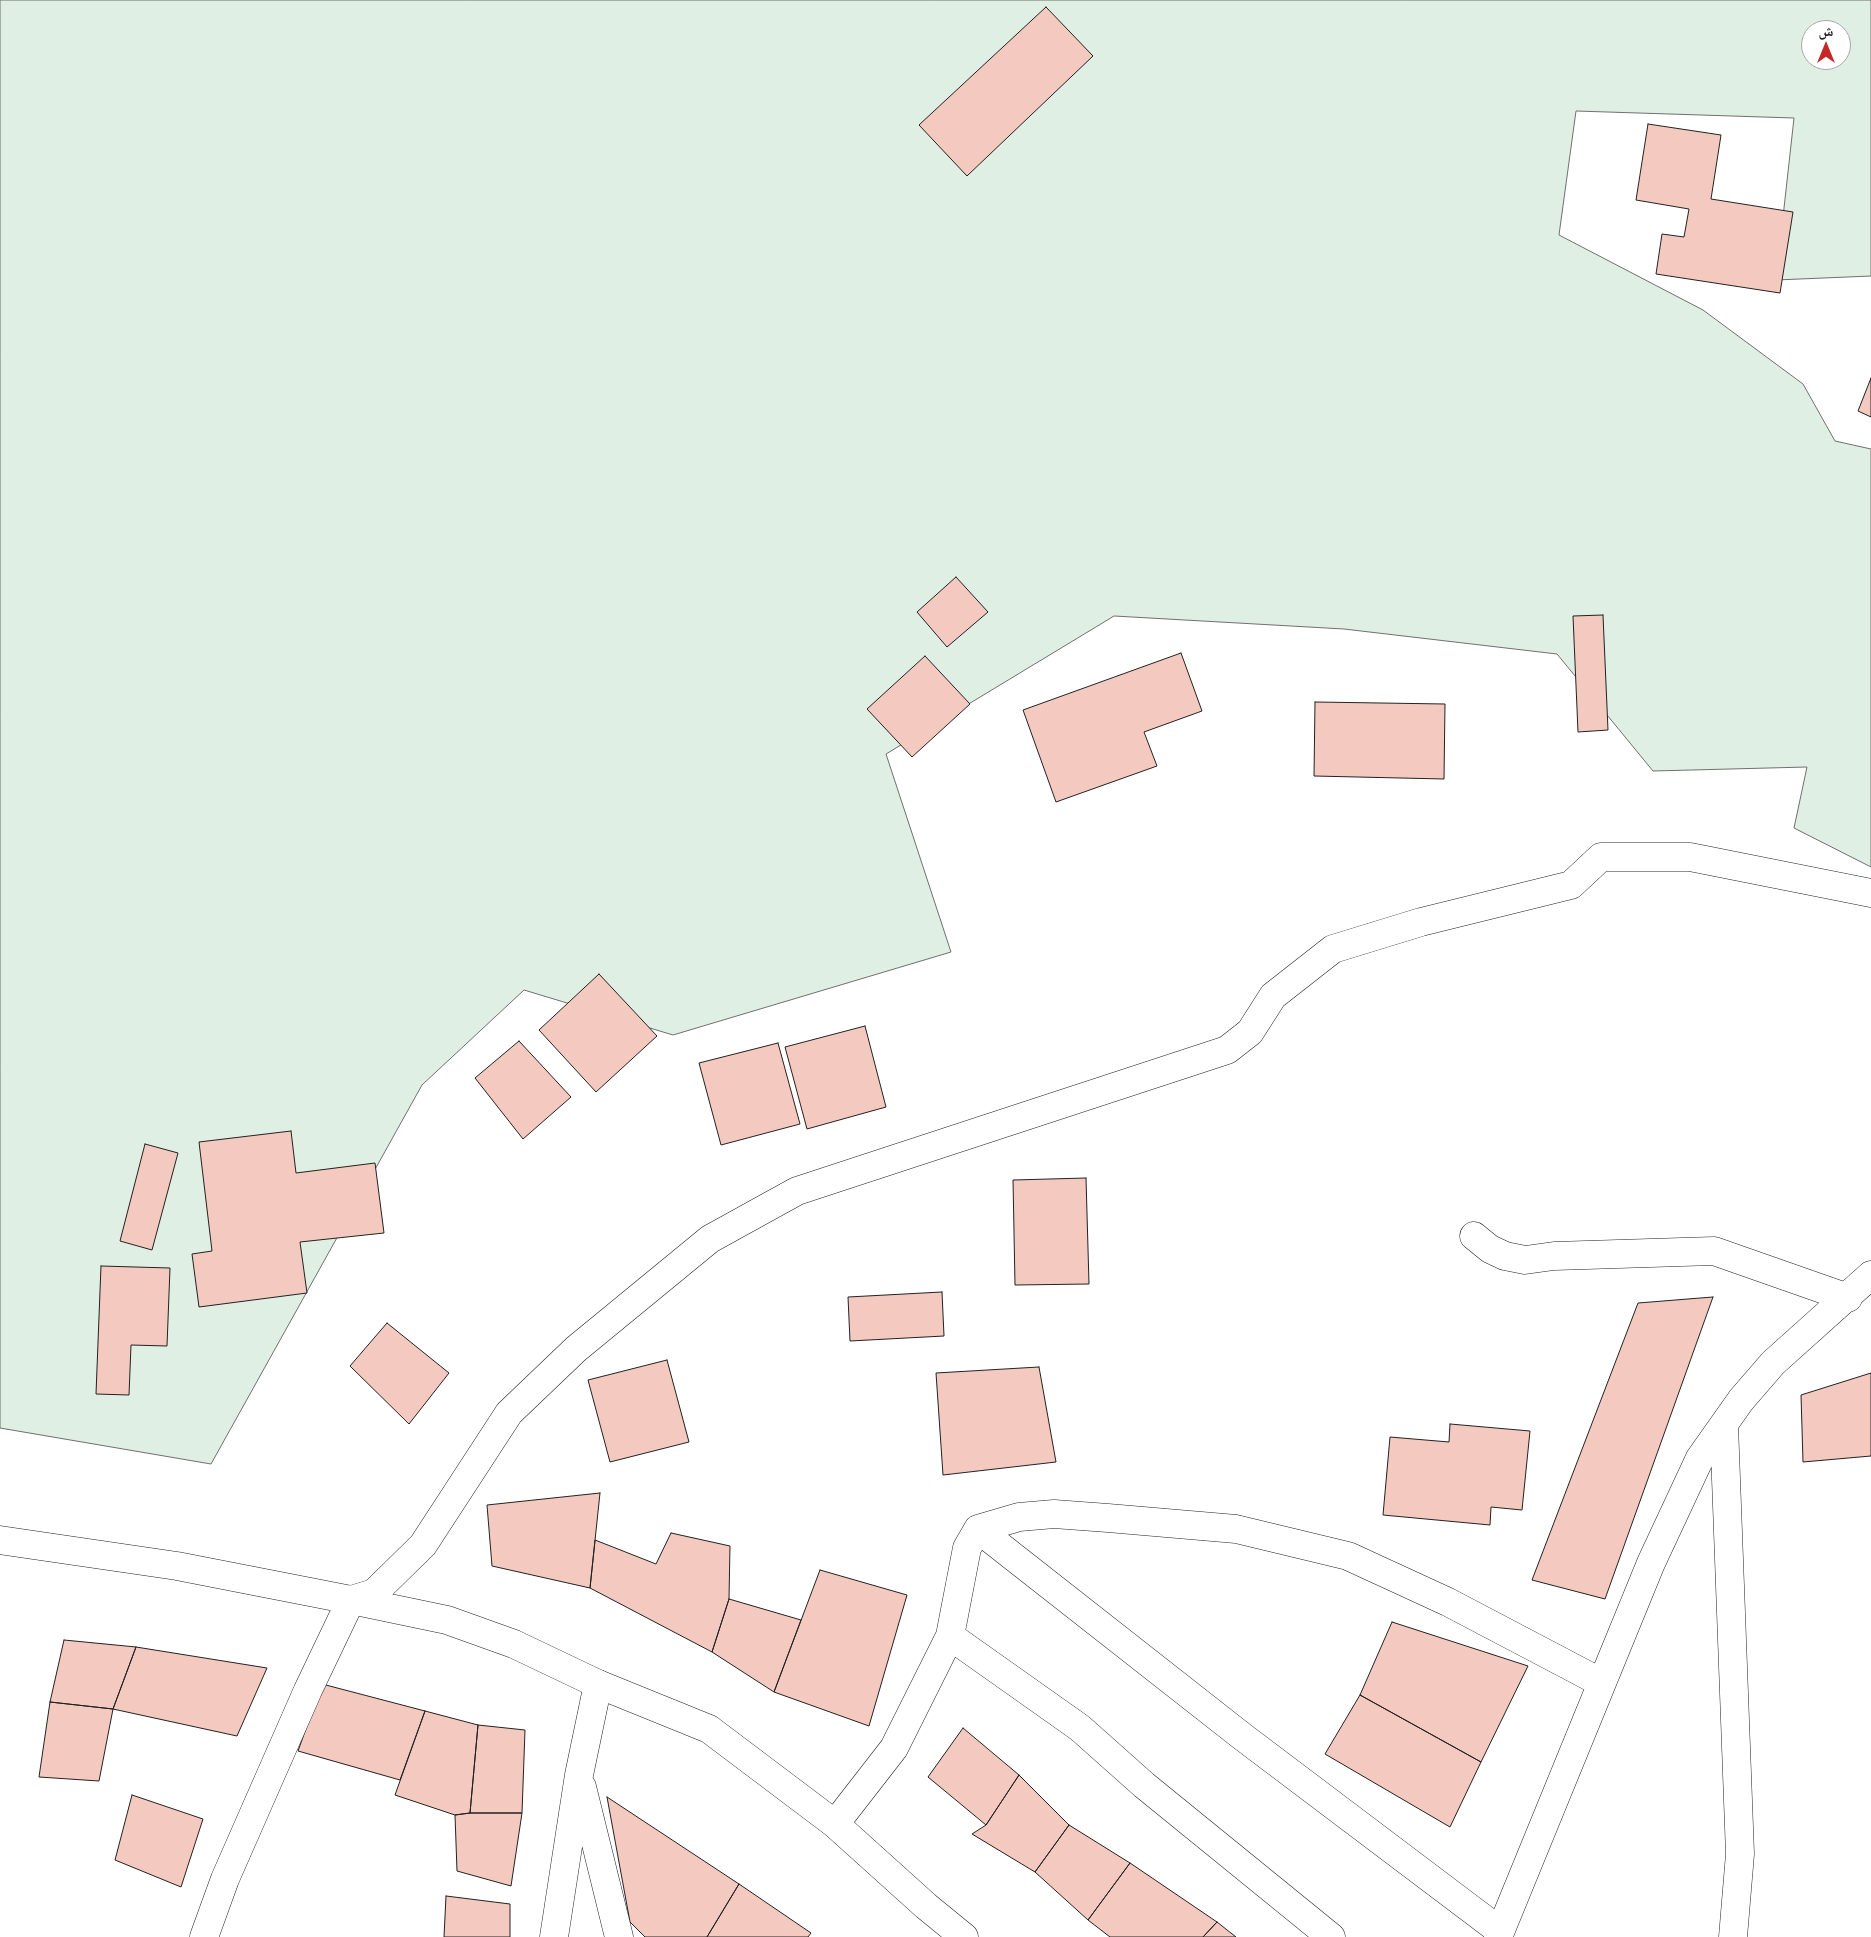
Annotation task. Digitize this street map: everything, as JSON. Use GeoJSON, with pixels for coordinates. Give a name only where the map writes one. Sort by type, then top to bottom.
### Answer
{"type":"FeatureCollection","features":[{"type":"Feature","properties":{"kind":"main road"},"geometry":{"type":"LineString","coordinates":[[204,1937],[226,1879],[308,1690],[351,1600],[374,1593],[424,1545],[509,1412],[576,1349],[710,1239],[797,1190],[1227,1050],[1250,1032],[1273,996],[1333,949],[1421,922],[1571,885],[1600,857],[1690,857],[1871,893]]}},
{"type":"Feature","properties":{"kind":"main road"},"geometry":{"type":"LineString","coordinates":[[1474,1236],[1490,1249],[1505,1256],[1525,1260],[1554,1256],[1714,1251],[1848,1298]]}},
{"type":"Feature","properties":{"kind":"main road"},"geometry":{"type":"LineString","coordinates":[[978,1529],[1243,1737],[1499,1934],[1655,1554],[1700,1458],[1741,1400],[1774,1363],[1848,1298],[1871,1275]]}},
{"type":"Feature","properties":{"kind":"main road"},"geometry":{"type":"LineString","coordinates":[[1724,1425],[1740,1854],[1732,1937]]}},
{"type":"Feature","properties":{"kind":"main road"},"geometry":{"type":"LineString","coordinates":[[835,1824],[894,1748],[950,1636],[967,1548],[978,1529],[1019,1517],[1054,1514],[1236,1529],[1348,1556],[1448,1602],[1602,1683]]}},
{"type":"Feature","properties":{"kind":"main road"},"geometry":{"type":"LineString","coordinates":[[0,1540],[177,1566],[351,1600],[447,1620],[514,1644],[598,1684],[709,1729],[835,1824],[926,1906],[964,1937]]}},
{"type":"Feature","properties":{"kind":"main road"},"geometry":{"type":"LineString","coordinates":[[950,1636],[1080,1728],[1144,1785],[1331,1937]]}},
{"type":"Feature","properties":{"kind":"main road"},"geometry":{"type":"LineString","coordinates":[[554,1937],[580,1775],[598,1684]]}},
{"type":"Feature","properties":{"kind":"main road"},"geometry":{"type":"LineString","coordinates":[[580,1775],[619,1937]]}},
{"type":"Feature","properties":{"kind":"green space"},"geometry":{"type":"Polygon","coordinates":[[[0,0],[1871,0],[1871,276],[1776,280],[1794,118],[1576,111],[1559,235],[1703,310],[1803,384],[1835,441],[1871,449],[1871,867],[1794,828],[1807,767],[1653,771],[1557,654],[1344,629],[1114,616],[886,754],[951,952],[673,1035],[524,990],[422,1085],[211,1464],[0,1428],[0,0]]]}},
{"type":"Feature","properties":{"kind":"building"},"geometry":{"type":"Polygon","coordinates":[[[1046,7],[1093,56],[967,176],[919,125],[1046,7]]]}},
{"type":"Feature","properties":{"kind":"building"},"geometry":{"type":"Polygon","coordinates":[[[1648,124],[1721,135],[1711,199],[1793,212],[1780,293],[1656,274],[1662,234],[1684,237],[1689,209],[1636,200],[1648,124]]]}},
{"type":"Feature","properties":{"kind":"building"},"geometry":{"type":"Polygon","coordinates":[[[1871,378],[1871,417],[1858,411],[1871,378]]]}},
{"type":"Feature","properties":{"kind":"building"},"geometry":{"type":"Polygon","coordinates":[[[956,577],[988,612],[947,647],[917,612],[956,577]]]}},
{"type":"Feature","properties":{"kind":"building"},"geometry":{"type":"Polygon","coordinates":[[[1603,615],[1608,730],[1578,732],[1573,616],[1603,615]]]}},
{"type":"Feature","properties":{"kind":"building"},"geometry":{"type":"Polygon","coordinates":[[[1181,653],[1202,711],[1144,732],[1157,766],[1056,802],[1023,710],[1181,653]]]}},
{"type":"Feature","properties":{"kind":"building"},"geometry":{"type":"Polygon","coordinates":[[[925,656],[970,704],[912,757],[867,709],[925,656]]]}},
{"type":"Feature","properties":{"kind":"building"},"geometry":{"type":"Polygon","coordinates":[[[1315,702],[1445,704],[1444,779],[1314,776],[1315,702]]]}},
{"type":"Feature","properties":{"kind":"building"},"geometry":{"type":"Polygon","coordinates":[[[599,974],[657,1036],[596,1092],[539,1030],[599,974]]]}},
{"type":"Feature","properties":{"kind":"building"},"geometry":{"type":"Polygon","coordinates":[[[865,1026],[886,1107],[807,1129],[785,1047],[865,1026]]]}},
{"type":"Feature","properties":{"kind":"building"},"geometry":{"type":"Polygon","coordinates":[[[519,1041],[571,1097],[523,1139],[475,1078],[519,1041]]]}},
{"type":"Feature","properties":{"kind":"building"},"geometry":{"type":"Polygon","coordinates":[[[778,1043],[800,1124],[721,1145],[699,1063],[778,1043]]]}},
{"type":"Feature","properties":{"kind":"building"},"geometry":{"type":"Polygon","coordinates":[[[291,1131],[296,1173],[375,1163],[384,1233],[300,1242],[307,1293],[199,1307],[192,1254],[212,1251],[199,1142],[291,1131]]]}},
{"type":"Feature","properties":{"kind":"building"},"geometry":{"type":"Polygon","coordinates":[[[145,1144],[178,1153],[152,1250],[120,1241],[145,1144]]]}},
{"type":"Feature","properties":{"kind":"building"},"geometry":{"type":"Polygon","coordinates":[[[1086,1178],[1089,1284],[1015,1285],[1013,1180],[1086,1178]]]}},
{"type":"Feature","properties":{"kind":"building"},"geometry":{"type":"Polygon","coordinates":[[[101,1266],[170,1268],[167,1346],[131,1345],[129,1395],[96,1394],[101,1266]]]}},
{"type":"Feature","properties":{"kind":"building"},"geometry":{"type":"Polygon","coordinates":[[[942,1292],[944,1336],[850,1341],[848,1297],[942,1292]]]}},
{"type":"Feature","properties":{"kind":"building"},"geometry":{"type":"Polygon","coordinates":[[[1713,1297],[1605,1599],[1532,1580],[1638,1303],[1713,1297]]]}},
{"type":"Feature","properties":{"kind":"building"},"geometry":{"type":"Polygon","coordinates":[[[387,1323],[449,1373],[409,1424],[350,1366],[387,1323]]]}},
{"type":"Feature","properties":{"kind":"building"},"geometry":{"type":"Polygon","coordinates":[[[667,1360],[689,1442],[610,1462],[588,1380],[667,1360]]]}},
{"type":"Feature","properties":{"kind":"building"},"geometry":{"type":"Polygon","coordinates":[[[1039,1367],[1056,1462],[943,1475],[936,1373],[1039,1367]]]}},
{"type":"Feature","properties":{"kind":"building"},"geometry":{"type":"Polygon","coordinates":[[[1871,1373],[1871,1456],[1803,1462],[1801,1395],[1871,1373]]]}},
{"type":"Feature","properties":{"kind":"building"},"geometry":{"type":"Polygon","coordinates":[[[1450,1424],[1530,1431],[1522,1510],[1491,1507],[1490,1525],[1383,1515],[1390,1437],[1449,1442],[1450,1424]]]}},
{"type":"Feature","properties":{"kind":"building"},"geometry":{"type":"Polygon","coordinates":[[[600,1493],[590,1588],[492,1566],[487,1505],[600,1493]]]}},
{"type":"Feature","properties":{"kind":"building"},"geometry":{"type":"Polygon","coordinates":[[[671,1533],[730,1546],[729,1599],[712,1652],[590,1588],[595,1540],[656,1564],[671,1533]]]}},
{"type":"Feature","properties":{"kind":"building"},"geometry":{"type":"Polygon","coordinates":[[[820,1570],[907,1595],[869,1726],[774,1692],[820,1570]]]}},
{"type":"Feature","properties":{"kind":"building"},"geometry":{"type":"Polygon","coordinates":[[[729,1599],[801,1620],[774,1692],[712,1652],[729,1599]]]}},
{"type":"Feature","properties":{"kind":"building"},"geometry":{"type":"Polygon","coordinates":[[[1392,1622],[1528,1666],[1481,1762],[1360,1695],[1392,1622]]]}},
{"type":"Feature","properties":{"kind":"building"},"geometry":{"type":"Polygon","coordinates":[[[64,1640],[136,1647],[113,1709],[50,1702],[64,1640]]]}},
{"type":"Feature","properties":{"kind":"building"},"geometry":{"type":"Polygon","coordinates":[[[136,1647],[267,1668],[237,1736],[113,1709],[136,1647]]]}},
{"type":"Feature","properties":{"kind":"building"},"geometry":{"type":"Polygon","coordinates":[[[322,1684],[425,1711],[400,1780],[298,1751],[322,1684]]]}},
{"type":"Feature","properties":{"kind":"building"},"geometry":{"type":"Polygon","coordinates":[[[1360,1695],[1481,1762],[1450,1827],[1325,1754],[1360,1695]]]}},
{"type":"Feature","properties":{"kind":"building"},"geometry":{"type":"Polygon","coordinates":[[[50,1702],[113,1709],[99,1781],[39,1777],[50,1702]]]}},
{"type":"Feature","properties":{"kind":"building"},"geometry":{"type":"Polygon","coordinates":[[[425,1711],[478,1725],[470,1813],[455,1815],[395,1795],[425,1711]]]}},
{"type":"Feature","properties":{"kind":"building"},"geometry":{"type":"Polygon","coordinates":[[[478,1725],[525,1730],[522,1813],[470,1813],[478,1725]]]}},
{"type":"Feature","properties":{"kind":"building"},"geometry":{"type":"Polygon","coordinates":[[[963,1728],[1019,1775],[986,1825],[928,1777],[963,1728]]]}},
{"type":"Feature","properties":{"kind":"building"},"geometry":{"type":"Polygon","coordinates":[[[1019,1775],[1069,1825],[1035,1872],[972,1834],[986,1825],[1019,1775]]]}},
{"type":"Feature","properties":{"kind":"building"},"geometry":{"type":"Polygon","coordinates":[[[132,1795],[203,1819],[181,1887],[115,1860],[132,1795]]]}},
{"type":"Feature","properties":{"kind":"building"},"geometry":{"type":"Polygon","coordinates":[[[607,1797],[739,1884],[707,1937],[645,1937],[630,1922],[607,1797]]]}},
{"type":"Feature","properties":{"kind":"building"},"geometry":{"type":"Polygon","coordinates":[[[470,1813],[522,1813],[511,1886],[457,1871],[455,1815],[470,1813]]]}},
{"type":"Feature","properties":{"kind":"building"},"geometry":{"type":"Polygon","coordinates":[[[1069,1825],[1130,1863],[1088,1920],[1035,1872],[1069,1825]]]}},
{"type":"Feature","properties":{"kind":"building"},"geometry":{"type":"Polygon","coordinates":[[[1130,1863],[1217,1922],[1203,1937],[1110,1937],[1088,1920],[1130,1863]]]}},
{"type":"Feature","properties":{"kind":"building"},"geometry":{"type":"Polygon","coordinates":[[[739,1884],[811,1933],[808,1937],[707,1937],[739,1884]]]}},
{"type":"Feature","properties":{"kind":"building"},"geometry":{"type":"Polygon","coordinates":[[[446,1896],[510,1904],[510,1937],[444,1937],[446,1896]]]}},
{"type":"Feature","properties":{"kind":"building"},"geometry":{"type":"Polygon","coordinates":[[[1217,1922],[1236,1937],[1203,1937],[1217,1922]]]}}]}
